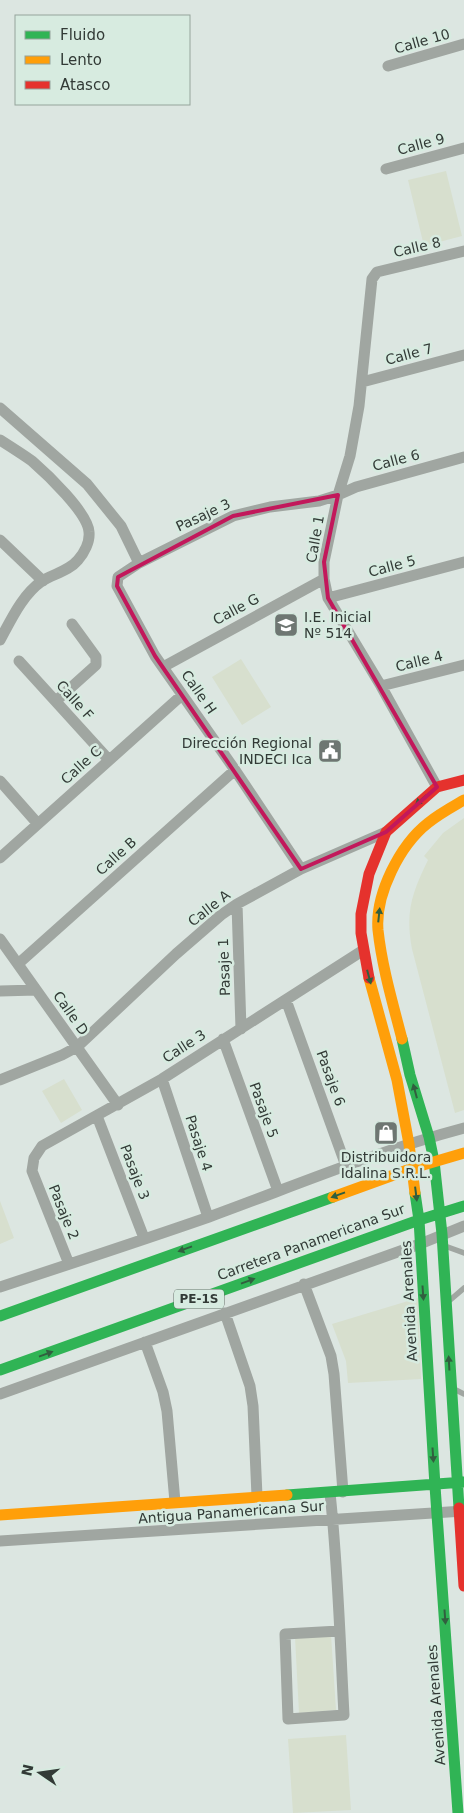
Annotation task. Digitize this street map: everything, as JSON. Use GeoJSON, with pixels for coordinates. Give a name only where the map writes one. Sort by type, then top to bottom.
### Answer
{"type":"FeatureCollection","features":[{"type":"Feature","properties":{"kind":"main road","name":"Avenida Arenales"},"geometry":{"type":"LineString","coordinates":[[458,1813],[419,1220],[410,1144],[397,1080],[362,951],[361,933],[363,902],[374,860],[386,832],[437,787],[464,780]]}},
{"type":"Feature","properties":{"kind":"main road"},"geometry":{"type":"LineString","coordinates":[[464,800],[428,823],[404,848],[387,879],[379,914],[378,929],[382,960],[410,1075],[429,1137],[434,1161],[440,1212],[451,1388],[460,1458],[464,1586]]}},
{"type":"Feature","properties":{"kind":"main road"},"geometry":{"type":"LineString","coordinates":[[0,1316],[413,1168],[464,1153]]}},
{"type":"Feature","properties":{"kind":"main road","name":"Carretera Panamericana Sur"},"geometry":{"type":"LineString","coordinates":[[0,1370],[440,1212],[464,1206]]}},
{"type":"Feature","properties":{"kind":"main road"},"geometry":{"type":"LineString","coordinates":[[0,1515],[460,1483]]}},
{"type":"Feature","properties":{"kind":"street","name":"Calle 10"},"geometry":{"type":"LineString","coordinates":[[388,66],[464,44]]}},
{"type":"Feature","properties":{"kind":"street","name":"Calle 9"},"geometry":{"type":"LineString","coordinates":[[386,169],[464,148]]}},
{"type":"Feature","properties":{"kind":"street","name":"Calle 8"},"geometry":{"type":"LineString","coordinates":[[377,272],[464,251]]}},
{"type":"Feature","properties":{"kind":"street","name":"Calle 1"},"geometry":{"type":"LineString","coordinates":[[377,272],[372,279],[362,382],[350,456],[338,495],[324,562],[324,578],[328,598],[381,686],[437,787]]}},
{"type":"Feature","properties":{"kind":"street","name":"Calle 7"},"geometry":{"type":"LineString","coordinates":[[362,382],[464,355]]}},
{"type":"Feature","properties":{"kind":"street"},"geometry":{"type":"LineString","coordinates":[[0,408],[87,484],[121,526],[139,562]]}},
{"type":"Feature","properties":{"kind":"street"},"geometry":{"type":"LineString","coordinates":[[0,440],[32,462],[63,492],[86,518],[89,532],[87,546],[77,561],[43,580],[31,591],[16,611],[0,640]]}},
{"type":"Feature","properties":{"kind":"street","name":"Calle 6"},"geometry":{"type":"LineString","coordinates":[[338,495],[356,487],[464,457]]}},
{"type":"Feature","properties":{"kind":"street","name":"Pasaje 3"},"geometry":{"type":"LineString","coordinates":[[118,577],[139,562],[233,516],[270,507],[319,502],[338,495]]}},
{"type":"Feature","properties":{"kind":"street"},"geometry":{"type":"LineString","coordinates":[[0,540],[43,580]]}},
{"type":"Feature","properties":{"kind":"street","name":"Calle 5"},"geometry":{"type":"LineString","coordinates":[[328,598],[464,562]]}},
{"type":"Feature","properties":{"kind":"street","name":"Calle H"},"geometry":{"type":"LineString","coordinates":[[118,577],[117,586],[155,656],[235,770],[301,869]]}},
{"type":"Feature","properties":{"kind":"street","name":"Calle G"},"geometry":{"type":"LineString","coordinates":[[163,667],[324,578]]}},
{"type":"Feature","properties":{"kind":"street"},"geometry":{"type":"LineString","coordinates":[[56,701],[96,665],[96,657],[72,624]]}},
{"type":"Feature","properties":{"kind":"street","name":"Calle F"},"geometry":{"type":"LineString","coordinates":[[19,661],[109,760]]}},
{"type":"Feature","properties":{"kind":"street","name":"Calle 4"},"geometry":{"type":"LineString","coordinates":[[381,686],[464,664]]}},
{"type":"Feature","properties":{"kind":"street","name":"Calle C"},"geometry":{"type":"LineString","coordinates":[[0,858],[182,695]]}},
{"type":"Feature","properties":{"kind":"street","name":"Calle B"},"geometry":{"type":"LineString","coordinates":[[18,964],[235,770]]}},
{"type":"Feature","properties":{"kind":"street"},"geometry":{"type":"LineString","coordinates":[[0,781],[38,824]]}},
{"type":"Feature","properties":{"kind":"street","name":"Calle A"},"geometry":{"type":"LineString","coordinates":[[0,1080],[77,1047],[176,954],[221,915],[237,904],[301,869],[386,832]]}},
{"type":"Feature","properties":{"kind":"street","name":"Pasaje 1"},"geometry":{"type":"LineString","coordinates":[[237,904],[240,1029]]}},
{"type":"Feature","properties":{"kind":"street","name":"Calle D"},"geometry":{"type":"LineString","coordinates":[[0,939],[118,1105]]}},
{"type":"Feature","properties":{"kind":"street","name":"Calle 3"},"geometry":{"type":"LineString","coordinates":[[32,1171],[34,1158],[42,1146],[162,1079],[362,951]]}},
{"type":"Feature","properties":{"kind":"street"},"geometry":{"type":"LineString","coordinates":[[0,991],[36,990]]}},
{"type":"Feature","properties":{"kind":"street","name":"Pasaje 6"},"geometry":{"type":"LineString","coordinates":[[286,1000],[346,1166]]}},
{"type":"Feature","properties":{"kind":"street","name":"Pasaje 5"},"geometry":{"type":"LineString","coordinates":[[223,1039],[278,1191]]}},
{"type":"Feature","properties":{"kind":"street","name":"Pasaje 4"},"geometry":{"type":"LineString","coordinates":[[162,1079],[208,1217]]}},
{"type":"Feature","properties":{"kind":"street","name":"Pasaje 3"},"geometry":{"type":"LineString","coordinates":[[97,1116],[144,1238]]}},
{"type":"Feature","properties":{"kind":"street"},"geometry":{"type":"LineString","coordinates":[[0,1287],[208,1217],[429,1137],[464,1128]]}},
{"type":"Feature","properties":{"kind":"street","name":"Pasaje 2"},"geometry":{"type":"LineString","coordinates":[[32,1171],[69,1264]]}},
{"type":"Feature","properties":{"kind":"street"},"geometry":{"type":"LineString","coordinates":[[0,1394],[304,1284],[420,1244],[442,1239],[463,1228]]}},
{"type":"Feature","properties":{"kind":"street"},"geometry":{"type":"LineString","coordinates":[[304,1284],[330,1356],[334,1374],[343,1492]]}},
{"type":"Feature","properties":{"kind":"street"},"geometry":{"type":"LineString","coordinates":[[225,1313],[250,1386],[253,1406],[257,1496]]}},
{"type":"Feature","properties":{"kind":"street"},"geometry":{"type":"LineString","coordinates":[[145,1342],[163,1392],[167,1411],[175,1502]]}},
{"type":"Feature","properties":{"kind":"street"},"geometry":{"type":"LineString","coordinates":[[330,1493],[333,1520],[344,1715],[288,1719],[285,1634],[339,1630]]}},
{"type":"Feature","properties":{"kind":"street","name":"Antigua Panamericana Sur"},"geometry":{"type":"LineString","coordinates":[[0,1541],[462,1511]]}},
{"type":"Feature","properties":{"kind":"lane"},"geometry":{"type":"LineString","coordinates":[[442,1239],[464,1253]]}},
{"type":"Feature","properties":{"kind":"lane"},"geometry":{"type":"LineString","coordinates":[[446,1304],[464,1288]]}},
{"type":"Feature","properties":{"kind":"lane"},"geometry":{"type":"LineString","coordinates":[[451,1388],[464,1394]]}},
{"type":"Feature","properties":{"kind":"highlighted area"},"geometry":{"type":"Polygon","coordinates":[[[338,495],[324,562],[328,598],[437,787],[386,832],[301,869],[155,656],[117,586],[118,577],[233,516],[338,495]]]}},
{"type":"Feature","properties":{"kind":"green space"},"geometry":{"type":"Polygon","coordinates":[[[446,171],[462,236],[424,246],[408,180],[446,171]]]}},
{"type":"Feature","properties":{"kind":"green space"},"geometry":{"type":"Polygon","coordinates":[[[241,659],[271,707],[242,725],[212,677],[241,659]]]}},
{"type":"Feature","properties":{"kind":"green space"},"geometry":{"type":"Polygon","coordinates":[[[464,818],[464,1110],[455,1113],[412,949],[409,924],[411,903],[428,860],[424,856],[443,833],[464,818]]]}},
{"type":"Feature","properties":{"kind":"green space"},"geometry":{"type":"Polygon","coordinates":[[[64,1079],[82,1110],[61,1123],[42,1091],[64,1079]]]}},
{"type":"Feature","properties":{"kind":"green space"},"geometry":{"type":"Polygon","coordinates":[[[0,1201],[14,1238],[0,1244],[0,1201]]]}},
{"type":"Feature","properties":{"kind":"green space"},"geometry":{"type":"Polygon","coordinates":[[[418,1298],[421,1379],[348,1383],[346,1361],[332,1324],[418,1298]]]}},
{"type":"Feature","properties":{"kind":"green space"},"geometry":{"type":"Polygon","coordinates":[[[331,1635],[336,1710],[299,1713],[295,1637],[331,1635]]]}},
{"type":"Feature","properties":{"kind":"green space"},"geometry":{"type":"Polygon","coordinates":[[[346,1735],[351,1810],[293,1813],[288,1739],[346,1735]]]}},
{"type":"Feature","properties":{"kind":"traffic: fast"},"geometry":{"type":"LineString","coordinates":[[402,1039],[434,1161],[442,1234],[459,1508]]}},
{"type":"Feature","properties":{"kind":"traffic: fast"},"geometry":{"type":"LineString","coordinates":[[415,1193],[419,1220],[458,1813]]}},
{"type":"Feature","properties":{"kind":"traffic: fast"},"geometry":{"type":"LineString","coordinates":[[0,1316],[333,1197]]}},
{"type":"Feature","properties":{"kind":"traffic: fast"},"geometry":{"type":"LineString","coordinates":[[0,1370],[419,1220],[464,1206]]}},
{"type":"Feature","properties":{"kind":"traffic: fast"},"geometry":{"type":"LineString","coordinates":[[287,1495],[464,1482]]}},
{"type":"Feature","properties":{"kind":"traffic: slow"},"geometry":{"type":"LineString","coordinates":[[402,1039],[382,958],[378,930],[381,901],[391,871],[408,844],[428,823],[464,800]]}},
{"type":"Feature","properties":{"kind":"traffic: slow"},"geometry":{"type":"LineString","coordinates":[[369,978],[397,1080],[409,1144],[415,1193]]}},
{"type":"Feature","properties":{"kind":"traffic: slow"},"geometry":{"type":"LineString","coordinates":[[333,1197],[413,1168],[464,1153]]}},
{"type":"Feature","properties":{"kind":"traffic: slow"},"geometry":{"type":"LineString","coordinates":[[0,1515],[287,1495]]}},
{"type":"Feature","properties":{"kind":"traffic: jam"},"geometry":{"type":"LineString","coordinates":[[369,978],[361,933],[361,914],[369,874],[386,832],[437,787],[464,780]]}},
{"type":"Feature","properties":{"kind":"traffic: jam"},"geometry":{"type":"LineString","coordinates":[[459,1508],[464,1586]]}},
{"type":"Feature","properties":{"kind":"place","name":"I.E. Inicial Nº 514"},"geometry":{"type":"Point","coordinates":[286,625]}},
{"type":"Feature","properties":{"kind":"place","name":"Dirección Regional INDECI Ica"},"geometry":{"type":"Point","coordinates":[330,751]}},
{"type":"Feature","properties":{"kind":"place","name":"Distribuidora Idalina S.R.L."},"geometry":{"type":"Point","coordinates":[386,1133]}}]}
